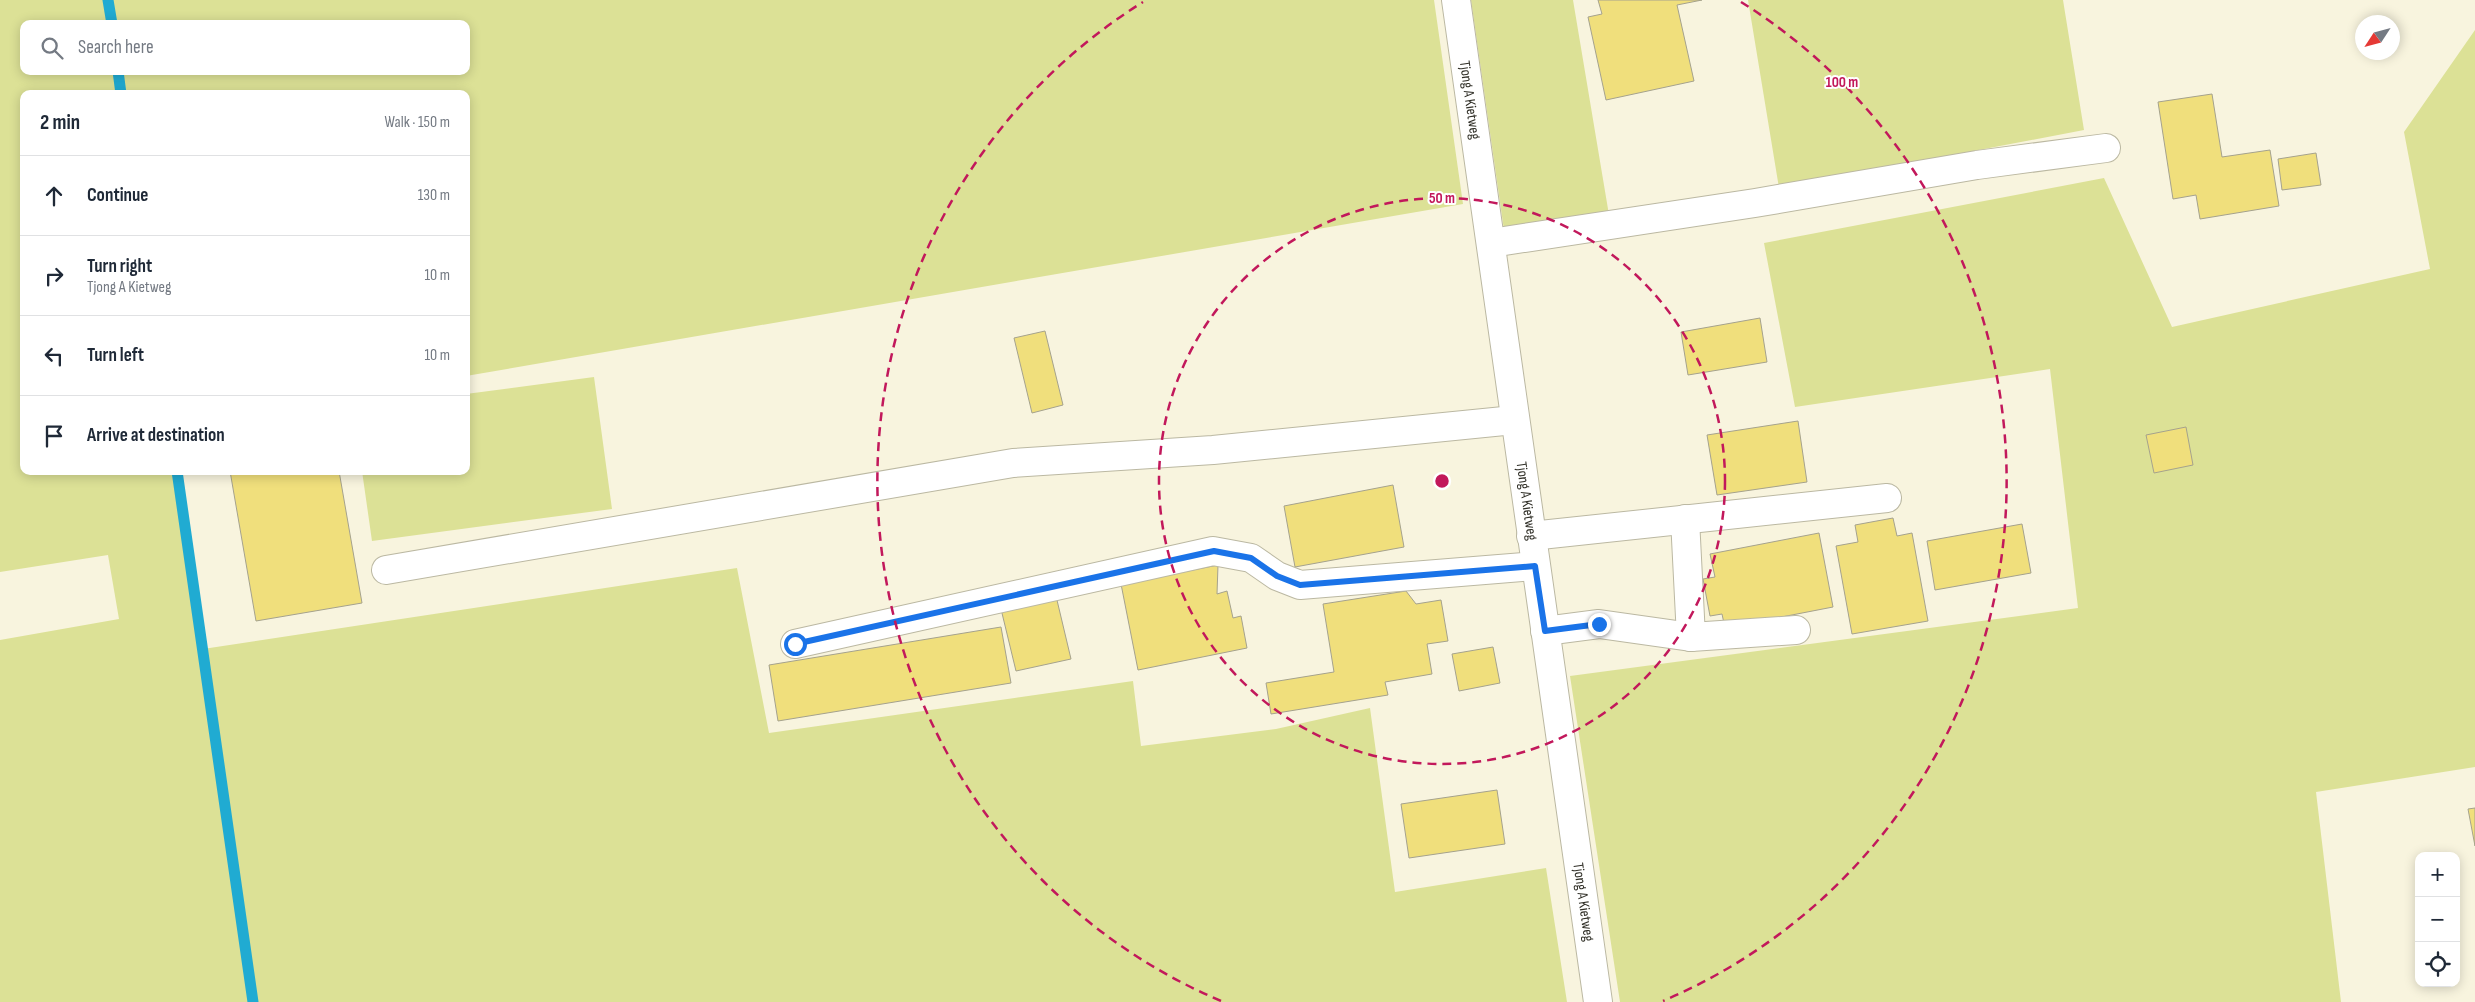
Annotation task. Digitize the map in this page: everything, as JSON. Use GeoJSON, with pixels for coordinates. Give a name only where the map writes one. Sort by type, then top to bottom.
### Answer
{"type":"FeatureCollection","features":[{"type":"Feature","properties":{"kind":"street","name":"Tjong A Kietweg"},"geometry":{"type":"LineString","coordinates":[[1456,0],[1514,420],[1598,1002]]}},
{"type":"Feature","properties":{"kind":"street"},"geometry":{"type":"LineString","coordinates":[[1491,243],[1754,203],[1977,165],[2106,148]]}},
{"type":"Feature","properties":{"kind":"street"},"geometry":{"type":"LineString","coordinates":[[386,570],[1013,463],[1213,450],[1514,420]]}},
{"type":"Feature","properties":{"kind":"street"},"geometry":{"type":"LineString","coordinates":[[1531,536],[1887,498]]}},
{"type":"Feature","properties":{"kind":"street"},"geometry":{"type":"LineString","coordinates":[[1685,519],[1691,637]]}},
{"type":"Feature","properties":{"kind":"street"},"geometry":{"type":"LineString","coordinates":[[795,644],[1214,551],[1251,558],[1277,576],[1300,585],[1535,566]]}},
{"type":"Feature","properties":{"kind":"street"},"geometry":{"type":"LineString","coordinates":[[1545,631],[1599,624],[1691,637],[1796,630]]}},
{"type":"Feature","properties":{"kind":"green space"},"geometry":{"type":"Polygon","coordinates":[[[0,0],[1434,0],[1463,204],[470,375],[470,90],[20,90],[20,475],[178,475],[203,649],[737,568],[769,733],[1133,681],[1141,746],[1276,729],[1370,708],[1395,892],[1546,868],[1567,1002],[0,1002],[0,640],[119,619],[108,555],[0,572],[0,0]]]}},
{"type":"Feature","properties":{"kind":"green space"},"geometry":{"type":"Polygon","coordinates":[[[1471,0],[1573,0],[1609,215],[1504,230],[1471,0]]]}},
{"type":"Feature","properties":{"kind":"green space"},"geometry":{"type":"Polygon","coordinates":[[[1748,0],[2063,0],[2084,130],[1779,188],[1748,0]]]}},
{"type":"Feature","properties":{"kind":"green space"},"geometry":{"type":"Polygon","coordinates":[[[2475,30],[2475,767],[2316,792],[2341,1002],[1620,1002],[1570,676],[2078,608],[2050,369],[1795,407],[1764,243],[2104,178],[2172,327],[2430,269],[2404,132],[2475,30]]]}},
{"type":"Feature","properties":{"kind":"green space"},"geometry":{"type":"Polygon","coordinates":[[[594,377],[612,509],[372,541],[363,475],[470,475],[470,393],[594,377]]]}},
{"type":"Feature","properties":{"kind":"building"},"geometry":{"type":"Polygon","coordinates":[[[1598,0],[1702,0],[1677,5],[1694,81],[1606,100],[1588,17],[1602,14],[1598,0]]]}},
{"type":"Feature","properties":{"kind":"building"},"geometry":{"type":"Polygon","coordinates":[[[2212,94],[2222,157],[2270,150],[2279,206],[2200,219],[2196,195],[2173,199],[2158,102],[2212,94]]]}},
{"type":"Feature","properties":{"kind":"building"},"geometry":{"type":"Polygon","coordinates":[[[2316,153],[2321,185],[2282,190],[2278,159],[2316,153]]]}},
{"type":"Feature","properties":{"kind":"building"},"geometry":{"type":"Polygon","coordinates":[[[1760,318],[1767,362],[1688,375],[1681,332],[1760,318]]]}},
{"type":"Feature","properties":{"kind":"building"},"geometry":{"type":"Polygon","coordinates":[[[1045,331],[1063,405],[1032,413],[1014,338],[1045,331]]]}},
{"type":"Feature","properties":{"kind":"building"},"geometry":{"type":"Polygon","coordinates":[[[1798,421],[1807,482],[1717,495],[1707,435],[1798,421]]]}},
{"type":"Feature","properties":{"kind":"building"},"geometry":{"type":"Polygon","coordinates":[[[2186,427],[2193,465],[2154,473],[2146,435],[2186,427]]]}},
{"type":"Feature","properties":{"kind":"building"},"geometry":{"type":"Polygon","coordinates":[[[231,475],[340,475],[362,603],[256,621],[231,475]]]}},
{"type":"Feature","properties":{"kind":"building"},"geometry":{"type":"Polygon","coordinates":[[[1393,485],[1404,547],[1295,567],[1284,506],[1393,485]]]}},
{"type":"Feature","properties":{"kind":"building"},"geometry":{"type":"Polygon","coordinates":[[[1893,518],[1897,536],[1912,533],[1928,621],[1852,634],[1836,546],[1858,542],[1855,525],[1893,518]]]}},
{"type":"Feature","properties":{"kind":"building"},"geometry":{"type":"Polygon","coordinates":[[[2022,524],[2031,573],[1935,590],[1927,541],[2022,524]]]}},
{"type":"Feature","properties":{"kind":"building"},"geometry":{"type":"Polygon","coordinates":[[[1819,533],[1833,607],[1725,628],[1722,614],[1710,616],[1703,579],[1715,577],[1710,554],[1819,533]]]}},
{"type":"Feature","properties":{"kind":"building"},"geometry":{"type":"Polygon","coordinates":[[[1218,565],[1217,594],[1227,591],[1233,618],[1241,616],[1247,648],[1138,670],[1121,584],[1218,565]]]}},
{"type":"Feature","properties":{"kind":"building"},"geometry":{"type":"Polygon","coordinates":[[[1406,591],[1416,604],[1441,600],[1448,641],[1427,644],[1432,674],[1385,682],[1388,695],[1271,714],[1266,683],[1334,672],[1323,604],[1406,591]]]}},
{"type":"Feature","properties":{"kind":"building"},"geometry":{"type":"Polygon","coordinates":[[[1056,596],[1071,659],[1016,671],[1001,609],[1056,596]]]}},
{"type":"Feature","properties":{"kind":"building"},"geometry":{"type":"Polygon","coordinates":[[[1001,627],[1011,683],[778,721],[769,665],[1001,627]]]}},
{"type":"Feature","properties":{"kind":"building"},"geometry":{"type":"Polygon","coordinates":[[[1493,647],[1500,683],[1459,691],[1452,654],[1493,647]]]}},
{"type":"Feature","properties":{"kind":"building"},"geometry":{"type":"Polygon","coordinates":[[[1497,790],[1505,844],[1409,858],[1401,804],[1497,790]]]}},
{"type":"Feature","properties":{"kind":"building"},"geometry":{"type":"Polygon","coordinates":[[[2475,808],[2475,846],[2468,809],[2475,808]]]}},
{"type":"Feature","properties":{"kind":"waterway"},"geometry":{"type":"LineString","coordinates":[[108,0],[111,20]]}},
{"type":"Feature","properties":{"kind":"waterway"},"geometry":{"type":"LineString","coordinates":[[119,75],[120,90]]}},
{"type":"Feature","properties":{"kind":"waterway"},"geometry":{"type":"LineString","coordinates":[[178,475],[253,1002]]}},
{"type":"Feature","properties":{"kind":"route"},"geometry":{"type":"LineString","coordinates":[[795,644],[1214,551],[1251,558],[1277,576],[1300,585],[1535,566],[1545,631],[1599,624]]}}]}
